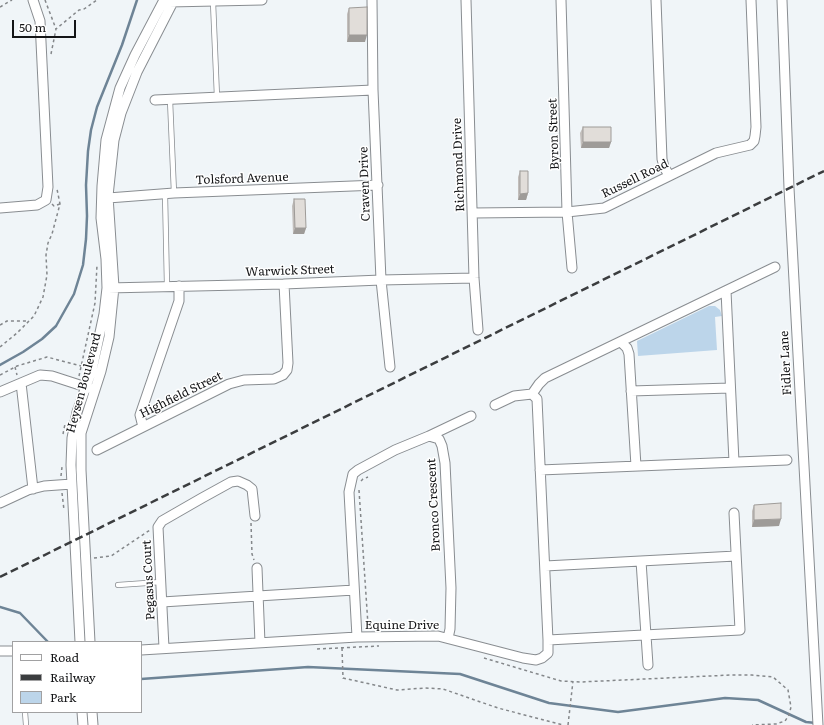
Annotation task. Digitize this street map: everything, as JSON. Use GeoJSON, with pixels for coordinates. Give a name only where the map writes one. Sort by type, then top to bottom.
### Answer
{"type":"FeatureCollection","features":[{"type":"Feature","properties":{"kind":"street"},"geometry":{"type":"LineString","coordinates":[[0,208],[37,206],[46,200],[48,187],[40,21],[33,0]]}},
{"type":"Feature","properties":{"kind":"street"},"geometry":{"type":"LineString","coordinates":[[169,1],[213,2],[262,0]]}},
{"type":"Feature","properties":{"kind":"street","name":"Craven Drive"},"geometry":{"type":"LineString","coordinates":[[372,0],[373,90],[381,280],[390,367]]}},
{"type":"Feature","properties":{"kind":"street","name":"Richmond Drive"},"geometry":{"type":"LineString","coordinates":[[466,0],[474,278],[478,330]]}},
{"type":"Feature","properties":{"kind":"street","name":"Byron Street"},"geometry":{"type":"LineString","coordinates":[[561,0],[567,212],[572,268]]}},
{"type":"Feature","properties":{"kind":"street"},"geometry":{"type":"LineString","coordinates":[[656,0],[662,159],[664,168],[669,175]]}},
{"type":"Feature","properties":{"kind":"street","name":"Russell Road"},"geometry":{"type":"LineString","coordinates":[[472,213],[567,212],[604,208],[716,153],[750,145],[754,141],[756,127],[751,0]]}},
{"type":"Feature","properties":{"kind":"street","name":"Fidler Lane"},"geometry":{"type":"LineString","coordinates":[[782,0],[789,188],[818,725]]}},
{"type":"Feature","properties":{"kind":"street","name":"Heysen Boulevard"},"geometry":{"type":"LineString","coordinates":[[90,641],[81,466],[81,434],[91,389],[98,342],[110,288],[108,198],[114,140],[121,113],[137,72],[169,1]]}},
{"type":"Feature","properties":{"kind":"street","name":"Heysen Boulevard"},"geometry":{"type":"LineString","coordinates":[[110,288],[101,218],[106,140],[120,88],[135,55],[169,1]]}},
{"type":"Feature","properties":{"kind":"street"},"geometry":{"type":"LineString","coordinates":[[155,100],[216,96],[373,90]]}},
{"type":"Feature","properties":{"kind":"street","name":"Tolsford Avenue"},"geometry":{"type":"LineString","coordinates":[[108,198],[378,185]]}},
{"type":"Feature","properties":{"kind":"street"},"geometry":{"type":"LineString","coordinates":[[495,405],[514,396],[532,394],[545,378],[775,267]]}},
{"type":"Feature","properties":{"kind":"street","name":"Warwick Street"},"geometry":{"type":"LineString","coordinates":[[110,288],[474,278]]}},
{"type":"Feature","properties":{"kind":"street","name":"Highfield Street"},"geometry":{"type":"LineString","coordinates":[[97,450],[229,384],[244,380],[274,379],[283,375],[287,370],[288,363],[284,284]]}},
{"type":"Feature","properties":{"kind":"street"},"geometry":{"type":"LineString","coordinates":[[143,427],[140,415],[179,301],[179,286]]}},
{"type":"Feature","properties":{"kind":"street"},"geometry":{"type":"LineString","coordinates":[[726,291],[734,462]]}},
{"type":"Feature","properties":{"kind":"street"},"geometry":{"type":"LineString","coordinates":[[621,342],[628,348],[629,354],[636,466]]}},
{"type":"Feature","properties":{"kind":"street"},"geometry":{"type":"LineString","coordinates":[[0,392],[40,375],[52,376],[91,389]]}},
{"type":"Feature","properties":{"kind":"street"},"geometry":{"type":"LineString","coordinates":[[21,383],[33,488]]}},
{"type":"Feature","properties":{"kind":"street"},"geometry":{"type":"LineString","coordinates":[[631,391],[730,388]]}},
{"type":"Feature","properties":{"kind":"street","name":"Heysen Boulevard"},"geometry":{"type":"LineString","coordinates":[[80,641],[71,465],[72,438],[77,412],[91,389]]}},
{"type":"Feature","properties":{"kind":"street","name":"Equine Drive"},"geometry":{"type":"LineString","coordinates":[[142,650],[357,637],[372,642],[438,636],[536,660],[542,658],[548,653],[548,640],[537,399],[532,394]]}},
{"type":"Feature","properties":{"kind":"street"},"geometry":{"type":"LineString","coordinates":[[357,637],[349,492],[353,474],[395,450],[471,416]]}},
{"type":"Feature","properties":{"kind":"street","name":"Bronco Crescent"},"geometry":{"type":"LineString","coordinates":[[429,436],[439,438],[442,446],[444,463],[451,588],[450,628],[448,638]]}},
{"type":"Feature","properties":{"kind":"street"},"geometry":{"type":"LineString","coordinates":[[540,470],[787,460]]}},
{"type":"Feature","properties":{"kind":"street","name":"Pegasus Court"},"geometry":{"type":"LineString","coordinates":[[164,648],[158,527],[162,520],[231,482],[238,481],[247,485],[252,490],[255,516]]}},
{"type":"Feature","properties":{"kind":"street"},"geometry":{"type":"LineString","coordinates":[[0,503],[33,488],[72,484]]}},
{"type":"Feature","properties":{"kind":"street"},"geometry":{"type":"LineString","coordinates":[[548,640],[740,630],[734,512]]}},
{"type":"Feature","properties":{"kind":"street"},"geometry":{"type":"LineString","coordinates":[[545,566],[736,556]]}},
{"type":"Feature","properties":{"kind":"street"},"geometry":{"type":"LineString","coordinates":[[641,561],[648,665]]}},
{"type":"Feature","properties":{"kind":"street"},"geometry":{"type":"LineString","coordinates":[[257,568],[260,643]]}},
{"type":"Feature","properties":{"kind":"street"},"geometry":{"type":"LineString","coordinates":[[162,602],[354,590]]}},
{"type":"Feature","properties":{"kind":"street"},"geometry":{"type":"LineString","coordinates":[[0,651],[12,651]]}},
{"type":"Feature","properties":{"kind":"street"},"geometry":{"type":"LineString","coordinates":[[82,713],[83,725]]}},
{"type":"Feature","properties":{"kind":"street"},"geometry":{"type":"LineString","coordinates":[[92,713],[93,725]]}},
{"type":"Feature","properties":{"kind":"lane"},"geometry":{"type":"LineString","coordinates":[[213,2],[216,96]]}},
{"type":"Feature","properties":{"kind":"lane"},"geometry":{"type":"LineString","coordinates":[[167,286],[170,194],[170,100]]}},
{"type":"Feature","properties":{"kind":"lane"},"geometry":{"type":"LineString","coordinates":[[118,585],[161,582]]}},
{"type":"Feature","properties":{"kind":"lane"},"geometry":{"type":"LineString","coordinates":[[25,713],[26,725]]}},
{"type":"Feature","properties":{"kind":"path"},"geometry":{"type":"LineString","coordinates":[[0,7],[12,0]]}},
{"type":"Feature","properties":{"kind":"path"},"geometry":{"type":"LineString","coordinates":[[45,0],[56,29]]}},
{"type":"Feature","properties":{"kind":"path"},"geometry":{"type":"LineString","coordinates":[[77,384],[95,303],[97,263]]}},
{"type":"Feature","properties":{"kind":"path"},"geometry":{"type":"LineString","coordinates":[[0,325],[7,321],[29,321]]}},
{"type":"Feature","properties":{"kind":"path"},"geometry":{"type":"LineString","coordinates":[[0,375],[17,366],[47,357],[81,366]]}},
{"type":"Feature","properties":{"kind":"path"},"geometry":{"type":"LineString","coordinates":[[63,436],[66,422]]}},
{"type":"Feature","properties":{"kind":"path"},"geometry":{"type":"LineString","coordinates":[[62,465],[64,512]]}},
{"type":"Feature","properties":{"kind":"path"},"geometry":{"type":"LineString","coordinates":[[368,477],[363,479],[359,485],[368,625],[372,629],[372,642]]}},
{"type":"Feature","properties":{"kind":"path"},"geometry":{"type":"LineString","coordinates":[[255,516],[250,524],[252,554],[257,568]]}},
{"type":"Feature","properties":{"kind":"path"},"geometry":{"type":"LineString","coordinates":[[92,558],[111,556],[153,528],[158,527]]}},
{"type":"Feature","properties":{"kind":"path"},"geometry":{"type":"LineString","coordinates":[[342,648],[343,678],[397,690],[425,688],[443,690],[498,708],[563,725]]}},
{"type":"Feature","properties":{"kind":"path"},"geometry":{"type":"LineString","coordinates":[[484,658],[561,681],[731,675],[773,677],[788,690],[791,707],[789,715],[785,721],[752,725]]}},
{"type":"Feature","properties":{"kind":"path"},"geometry":{"type":"LineString","coordinates":[[568,725],[573,681]]}},
{"type":"Feature","properties":{"kind":"green space"},"geometry":{"type":"Polygon","coordinates":[[[709,306],[715,306],[720,310],[722,316],[715,317],[717,350],[638,356],[637,341],[709,306]]]}},
{"type":"Feature","properties":{"kind":"building"},"geometry":{"type":"Polygon","coordinates":[[[367,7],[367,35],[349,35],[349,8],[367,7]]]}},
{"type":"Feature","properties":{"kind":"building"},"geometry":{"type":"Polygon","coordinates":[[[583,127],[611,127],[611,142],[583,142],[583,127]]]}},
{"type":"Feature","properties":{"kind":"building"},"geometry":{"type":"Polygon","coordinates":[[[520,171],[528,171],[528,193],[520,194],[520,171]]]}},
{"type":"Feature","properties":{"kind":"building"},"geometry":{"type":"Polygon","coordinates":[[[294,199],[305,199],[306,228],[295,228],[294,199]]]}},
{"type":"Feature","properties":{"kind":"building"},"geometry":{"type":"Polygon","coordinates":[[[781,503],[781,519],[754,520],[754,505],[781,503]]]}},
{"type":"Feature","properties":{"kind":"waterway"},"geometry":{"type":"LineString","coordinates":[[0,365],[42,339],[56,326],[74,294],[83,265],[86,239],[86,185],[91,130],[97,107],[122,45],[137,0]]}},
{"type":"Feature","properties":{"kind":"waterway"},"geometry":{"type":"LineString","coordinates":[[0,607],[20,613],[47,641]]}},
{"type":"Feature","properties":{"kind":"waterway"},"geometry":{"type":"LineString","coordinates":[[142,679],[308,667],[460,674],[549,703],[618,712],[725,698],[758,700],[806,722],[816,723]]}},
{"type":"Feature","properties":{"kind":"railway"},"geometry":{"type":"LineString","coordinates":[[0,577],[824,171]]}}]}
